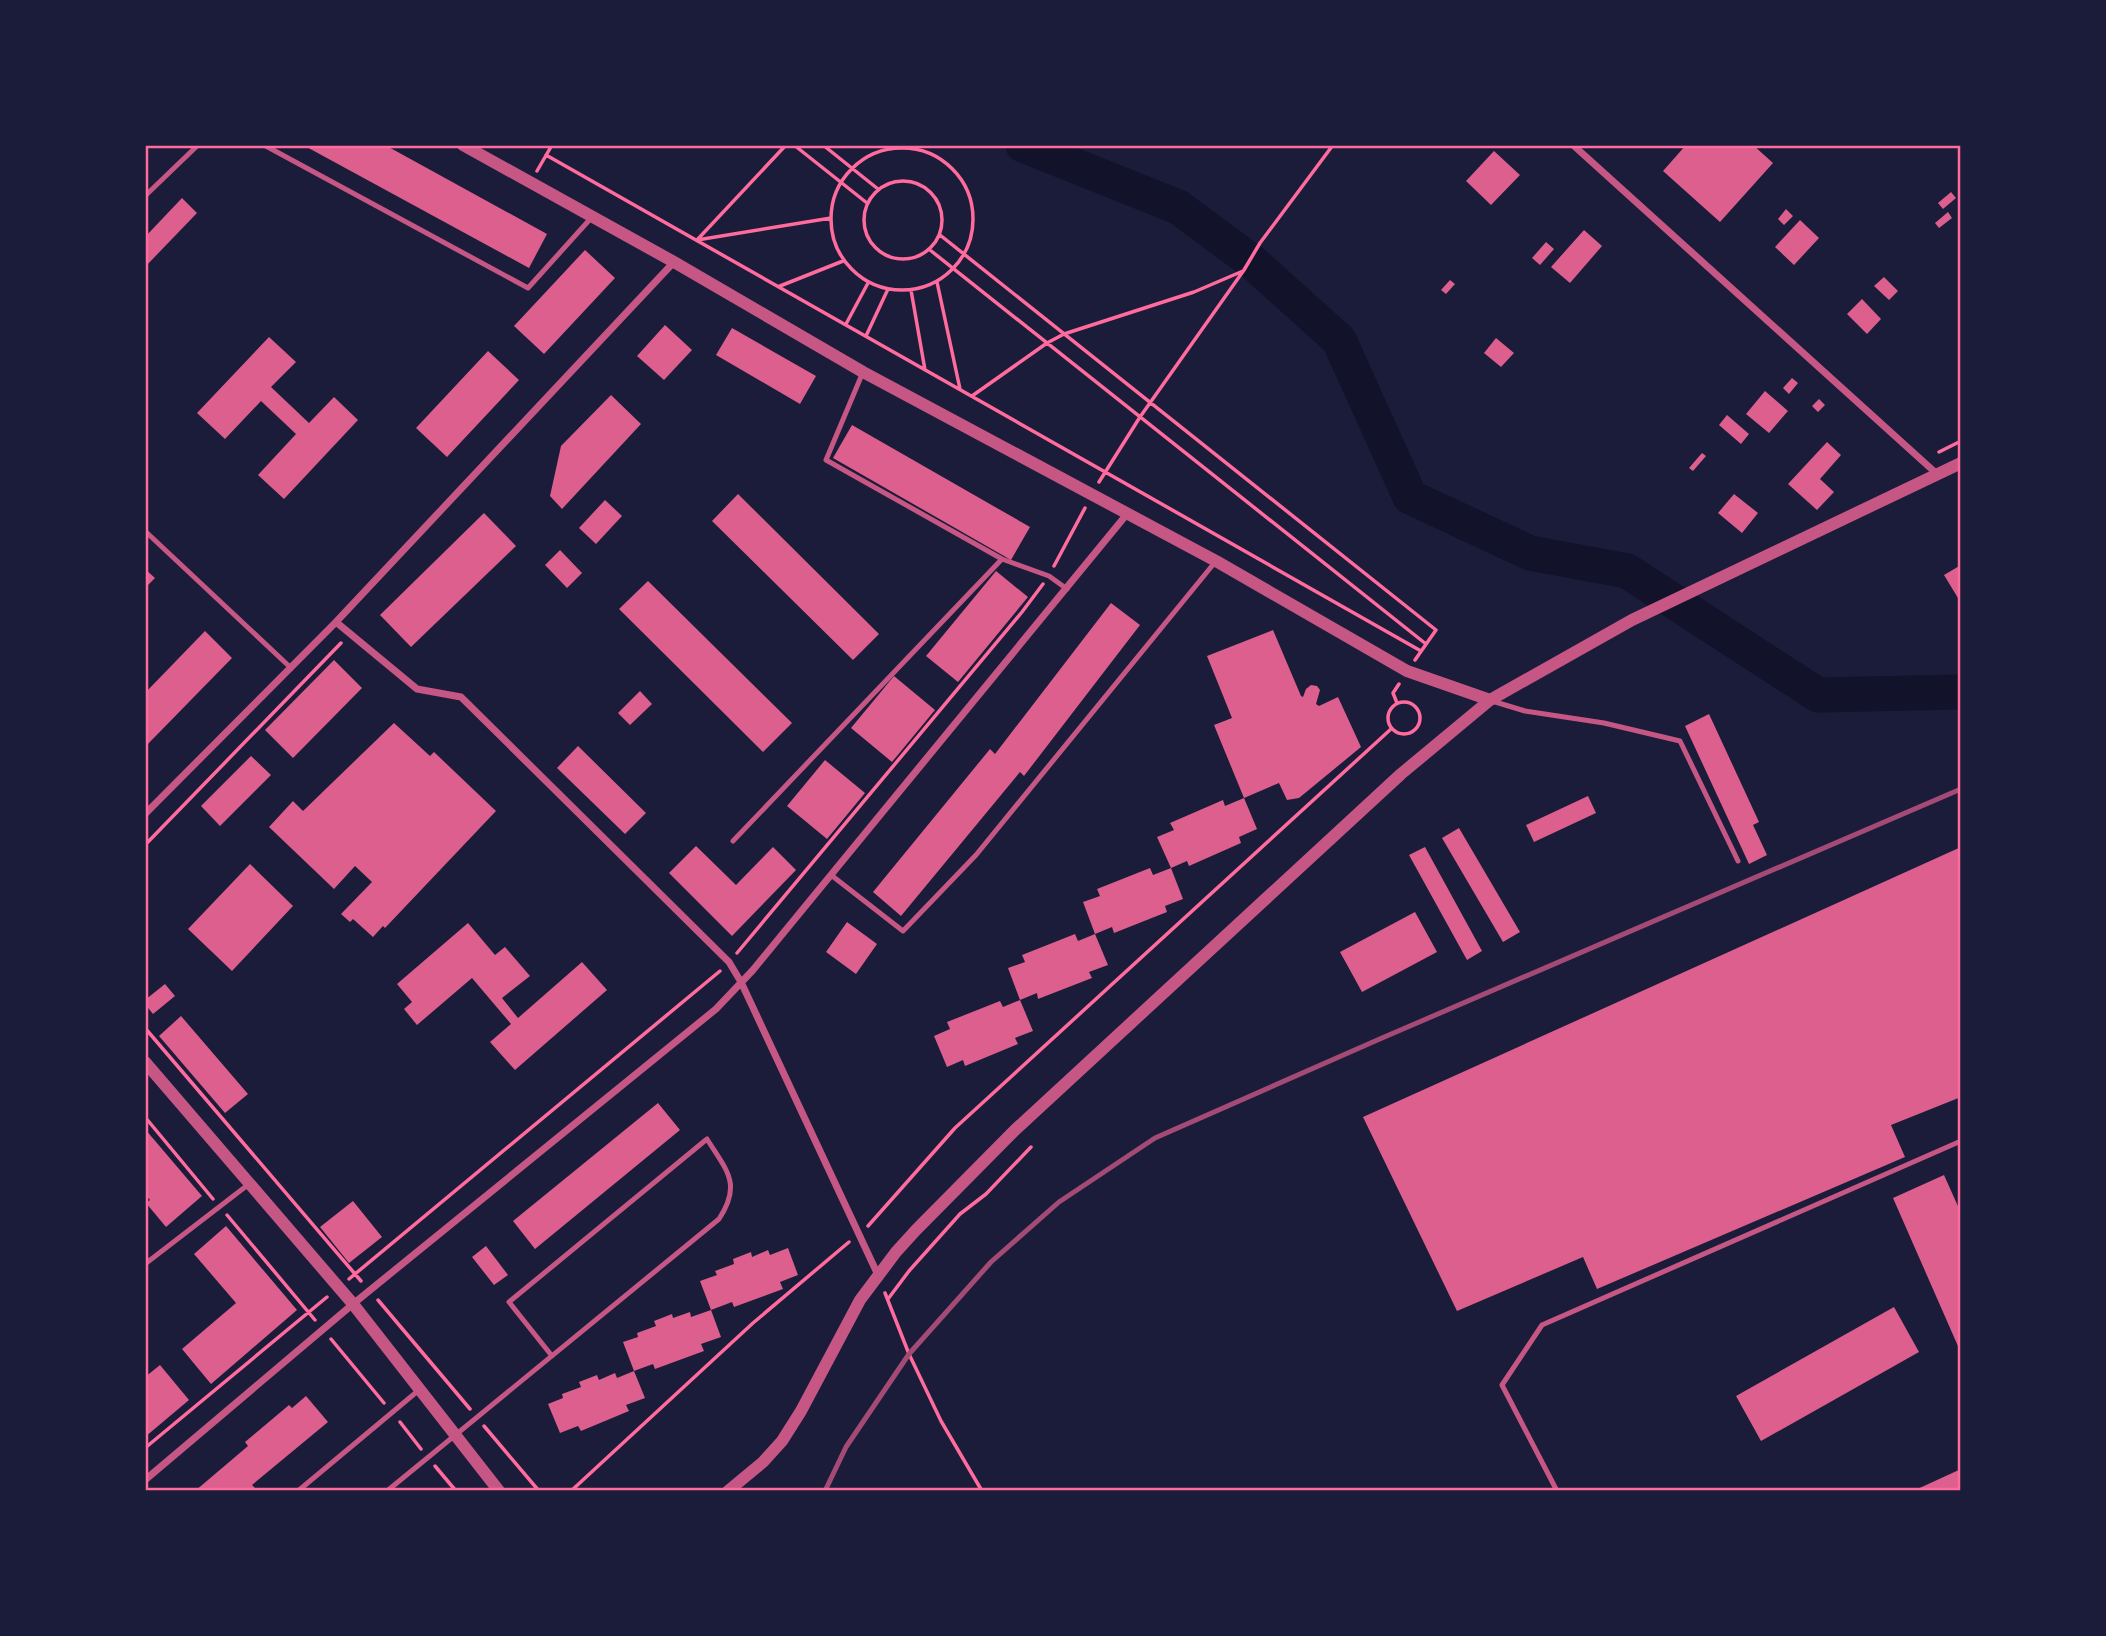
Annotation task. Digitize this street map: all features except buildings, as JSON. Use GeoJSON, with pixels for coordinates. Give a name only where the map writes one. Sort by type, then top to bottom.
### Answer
{"type":"FeatureCollection","features":[{"type":"Feature","properties":{"kind":"street"},"geometry":{"type":"LineString","coordinates":[[463,145],[674,262],[863,372],[1216,561],[1407,671],[1490,700]]}},
{"type":"Feature","properties":{"kind":"street"},"geometry":{"type":"LineString","coordinates":[[1573,145],[1937,474]]}},
{"type":"Feature","properties":{"kind":"street"},"geometry":{"type":"LineString","coordinates":[[145,814],[336,622],[674,262]]}},
{"type":"Feature","properties":{"kind":"street"},"geometry":{"type":"LineString","coordinates":[[728,1491],[763,1462],[782,1441],[801,1411],[856,1307],[896,1252],[945,1199],[1033,1113],[1401,774],[1490,700],[1632,620],[1961,463]]}},
{"type":"Feature","properties":{"kind":"street"},"geometry":{"type":"LineString","coordinates":[[145,1480],[353,1304],[716,1009],[753,970],[1127,514]]}},
{"type":"Feature","properties":{"kind":"street"},"geometry":{"type":"LineString","coordinates":[[336,622],[417,689],[461,697],[729,962],[741,982],[878,1275]]}},
{"type":"Feature","properties":{"kind":"street"},"geometry":{"type":"LineString","coordinates":[[145,1062],[339,1287],[499,1491]]}},
{"type":"Feature","properties":{"kind":"lane"},"geometry":{"type":"LineString","coordinates":[[145,196],[198,145]]}},
{"type":"Feature","properties":{"kind":"lane"},"geometry":{"type":"LineString","coordinates":[[264,145],[528,288],[592,217]]}},
{"type":"Feature","properties":{"kind":"lane"},"geometry":{"type":"LineString","coordinates":[[863,372],[826,460],[1002,559],[1049,576],[1066,589]]}},
{"type":"Feature","properties":{"kind":"lane"},"geometry":{"type":"LineString","coordinates":[[145,531],[291,668]]}},
{"type":"Feature","properties":{"kind":"lane"},"geometry":{"type":"LineString","coordinates":[[733,841],[1002,559]]}},
{"type":"Feature","properties":{"kind":"lane"},"geometry":{"type":"LineString","coordinates":[[831,875],[903,931],[976,855],[1216,561]]}},
{"type":"Feature","properties":{"kind":"lane"},"geometry":{"type":"LineString","coordinates":[[1490,700],[1525,710],[1604,723],[1680,741],[1738,861]]}},
{"type":"Feature","properties":{"kind":"lane"},"geometry":{"type":"LineString","coordinates":[[387,1491],[427,1457],[456,1435],[719,1219],[728,1205],[732,1190],[725,1167],[707,1139],[509,1302],[552,1356]]}},
{"type":"Feature","properties":{"kind":"lane"},"geometry":{"type":"LineString","coordinates":[[1557,1491],[1502,1385],[1542,1325],[1961,1141]]}},
{"type":"Feature","properties":{"kind":"lane"},"geometry":{"type":"LineString","coordinates":[[145,1264],[248,1184]]}},
{"type":"Feature","properties":{"kind":"lane"},"geometry":{"type":"LineString","coordinates":[[298,1491],[421,1390]]}},
{"type":"Feature","properties":{"kind":"path"},"geometry":{"type":"LineString","coordinates":[[531,183],[552,145]]}},
{"type":"Feature","properties":{"kind":"path"},"geometry":{"type":"LineString","coordinates":[[697,240],[786,145]]}},
{"type":"Feature","properties":{"kind":"path"},"geometry":{"type":"LineString","coordinates":[[794,145],[867,204]]}},
{"type":"Feature","properties":{"kind":"path"},"geometry":{"type":"LineString","coordinates":[[823,145],[878,189]]}},
{"type":"Feature","properties":{"kind":"path"},"geometry":{"type":"LineString","coordinates":[[145,1448],[729,962],[1022,612],[1049,576],[1105,471],[1140,417],[1244,270],[1260,243],[1333,145]]}},
{"type":"Feature","properties":{"kind":"path"},"geometry":{"type":"LineString","coordinates":[[895,149],[916,149],[953,167],[968,191],[974,212],[972,234],[964,255],[953,269],[937,282],[911,290],[888,289],[868,283],[843,261],[833,241],[831,218],[833,200],[841,183],[853,169],[875,154],[895,149]]}},
{"type":"Feature","properties":{"kind":"path"},"geometry":{"type":"LineString","coordinates":[[547,155],[1421,651]]}},
{"type":"Feature","properties":{"kind":"path"},"geometry":{"type":"LineString","coordinates":[[894,181],[910,181],[926,187],[936,197],[943,215],[940,235],[929,250],[911,259],[895,259],[879,251],[868,237],[863,219],[867,204],[878,189],[894,181]]}},
{"type":"Feature","properties":{"kind":"path"},"geometry":{"type":"LineString","coordinates":[[697,240],[831,218]]}},
{"type":"Feature","properties":{"kind":"path"},"geometry":{"type":"LineString","coordinates":[[940,235],[1436,630]]}},
{"type":"Feature","properties":{"kind":"path"},"geometry":{"type":"LineString","coordinates":[[929,250],[1426,643]]}},
{"type":"Feature","properties":{"kind":"path"},"geometry":{"type":"LineString","coordinates":[[779,286],[843,261]]}},
{"type":"Feature","properties":{"kind":"path"},"geometry":{"type":"LineString","coordinates":[[972,396],[1064,334],[1194,292],[1244,270]]}},
{"type":"Feature","properties":{"kind":"path"},"geometry":{"type":"LineString","coordinates":[[937,282],[960,389]]}},
{"type":"Feature","properties":{"kind":"path"},"geometry":{"type":"LineString","coordinates":[[846,325],[868,283]]}},
{"type":"Feature","properties":{"kind":"path"},"geometry":{"type":"LineString","coordinates":[[866,336],[888,289]]}},
{"type":"Feature","properties":{"kind":"path"},"geometry":{"type":"LineString","coordinates":[[911,290],[925,370]]}},
{"type":"Feature","properties":{"kind":"path"},"geometry":{"type":"LineString","coordinates":[[1939,452],[1961,441]]}},
{"type":"Feature","properties":{"kind":"path"},"geometry":{"type":"LineString","coordinates":[[145,845],[350,634]]}},
{"type":"Feature","properties":{"kind":"path"},"geometry":{"type":"LineString","coordinates":[[1407,702],[1416,708],[1420,716],[1415,731],[1406,735],[1391,729],[1388,719],[1391,709],[1397,704],[1407,702]]}},
{"type":"Feature","properties":{"kind":"path"},"geometry":{"type":"LineString","coordinates":[[571,1491],[753,1323],[860,1233],[956,1128],[1391,729]]}},
{"type":"Feature","properties":{"kind":"path"},"geometry":{"type":"LineString","coordinates":[[145,1028],[539,1491]]}},
{"type":"Feature","properties":{"kind":"path"},"geometry":{"type":"LineString","coordinates":[[145,1117],[456,1491]]}},
{"type":"Feature","properties":{"kind":"path"},"geometry":{"type":"LineString","coordinates":[[888,1299],[960,1214],[986,1194],[1031,1147]]}},
{"type":"Feature","properties":{"kind":"path"},"geometry":{"type":"LineString","coordinates":[[878,1275],[909,1354],[941,1421],[982,1491]]}},
{"type":"Feature","properties":{"kind":"waterway"},"geometry":{"type":"LineString","coordinates":[[1023,145],[1178,207],[1250,260],[1339,340],[1410,497],[1530,553],[1627,571],[1818,695],[1961,692]]}},
{"type":"Feature","properties":{"kind":"railway"},"geometry":{"type":"LineString","coordinates":[[825,1491],[846,1447],[909,1354],[991,1262],[1059,1202],[1155,1138],[1961,789]]}}]}
